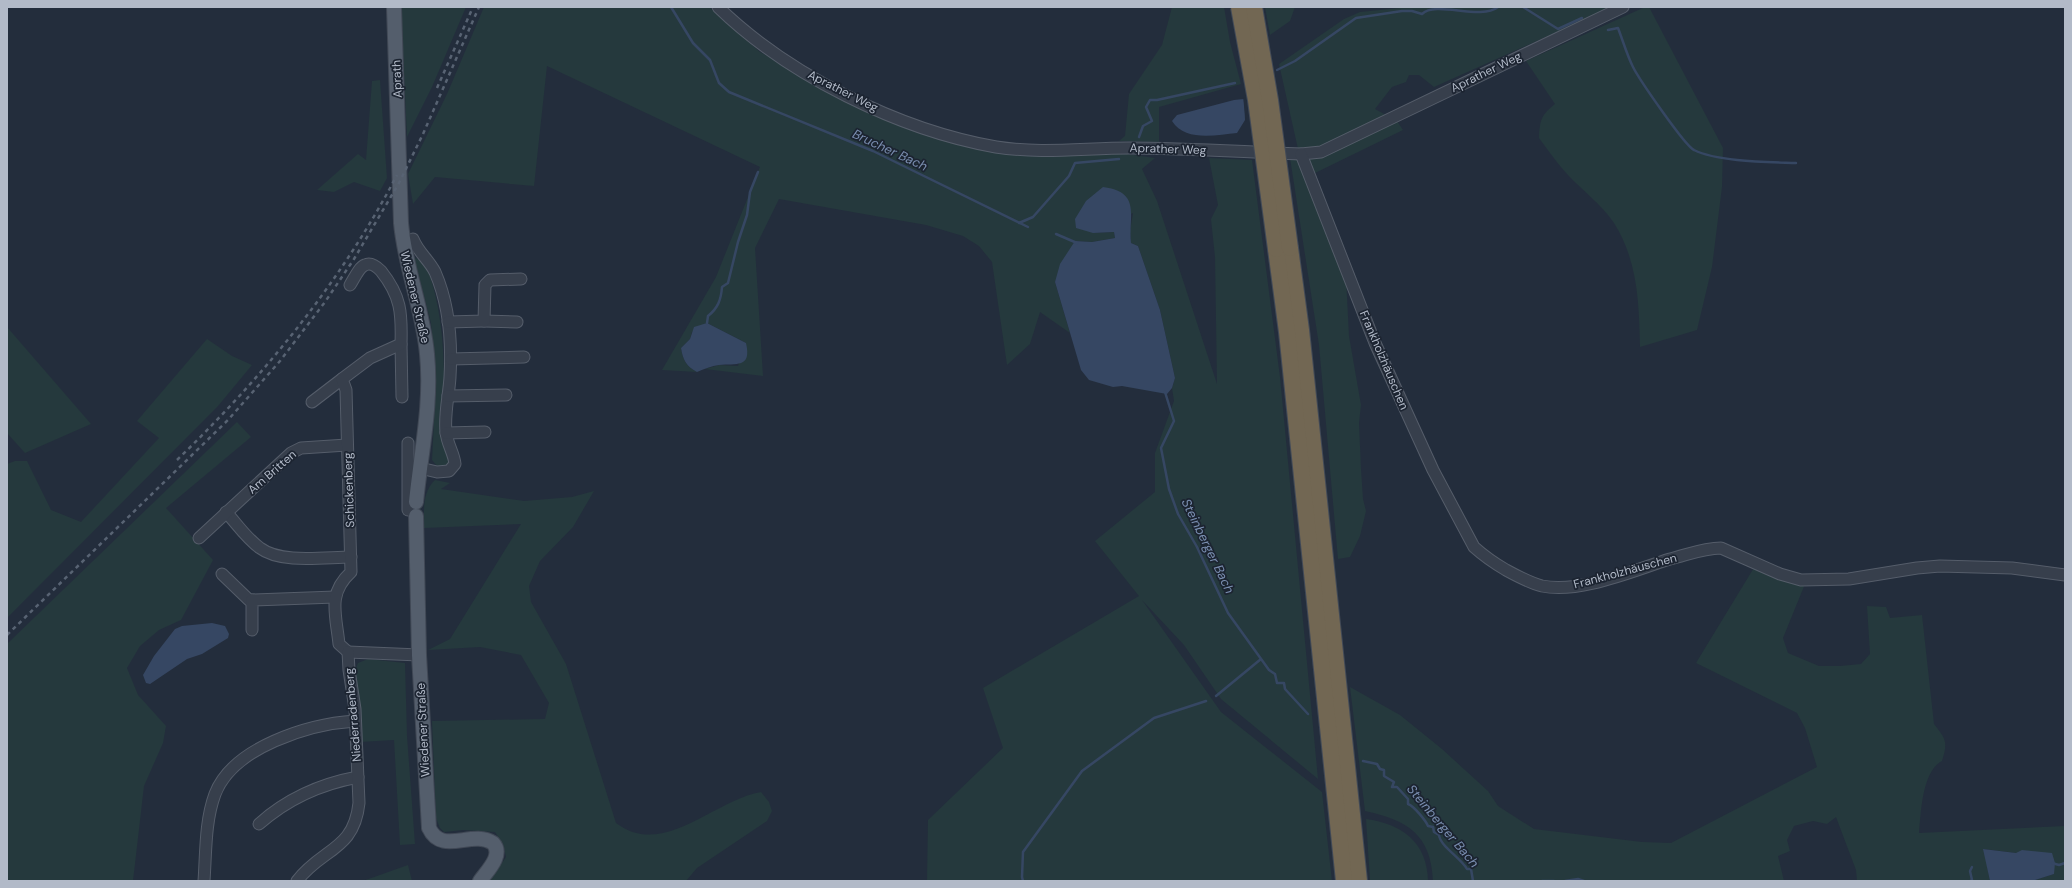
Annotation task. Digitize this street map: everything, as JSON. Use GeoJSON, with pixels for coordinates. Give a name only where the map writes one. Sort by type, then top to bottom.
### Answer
{"type":"FeatureCollection","features":[{"type":"Feature","properties":{"kind":"highway"},"geometry":{"type":"LineString","coordinates":[[1239,7],[1283,249]]}},
{"type":"Feature","properties":{"kind":"highway"},"geometry":{"type":"LineString","coordinates":[[1254,7],[1270,100],[1283,249],[1287,332],[1316,541],[1351,877]]}},
{"type":"Feature","properties":{"kind":"main road","name":"Aprath"},"geometry":{"type":"LineString","coordinates":[[394,7],[399,150]]}},
{"type":"Feature","properties":{"kind":"main road","name":"Wiedener Straße"},"geometry":{"type":"LineString","coordinates":[[399,150],[402,237],[421,312],[427,354],[428,413],[420,468],[412,506],[429,828],[433,836],[438,840],[449,842],[481,838],[493,843],[497,851],[496,859],[480,881]]}},
{"type":"Feature","properties":{"kind":"street","name":"Aprather Weg"},"geometry":{"type":"LineString","coordinates":[[718,7],[758,42],[833,88],[900,119],[958,138],[1016,149],[1132,148],[1301,154],[1321,152],[1623,7]]}},
{"type":"Feature","properties":{"kind":"street","name":"Frankholzhäuschen"},"geometry":{"type":"LineString","coordinates":[[1301,154],[1375,343],[1433,470],[1474,547],[1482,554],[1511,572],[1543,586],[1568,586],[1606,578],[1694,552],[1721,548],[1780,574],[1801,580],[1849,579],[1917,568],[1940,566],[2012,568],[2065,576]]}},
{"type":"Feature","properties":{"kind":"street","name":"Wiedener Straße"},"geometry":{"type":"LineString","coordinates":[[413,239],[417,249],[429,261],[435,272],[448,322],[451,359],[446,433],[454,456],[455,464],[449,471],[437,472],[420,468]]}},
{"type":"Feature","properties":{"kind":"street"},"geometry":{"type":"LineString","coordinates":[[350,284],[365,264],[374,265],[397,294],[402,316],[402,397]]}},
{"type":"Feature","properties":{"kind":"street"},"geometry":{"type":"LineString","coordinates":[[484,321],[484,285],[490,280],[522,279]]}},
{"type":"Feature","properties":{"kind":"street"},"geometry":{"type":"LineString","coordinates":[[448,322],[517,322]]}},
{"type":"Feature","properties":{"kind":"street"},"geometry":{"type":"LineString","coordinates":[[312,402],[370,358],[401,344]]}},
{"type":"Feature","properties":{"kind":"street"},"geometry":{"type":"LineString","coordinates":[[451,359],[524,357]]}},
{"type":"Feature","properties":{"kind":"street","name":"Schickenberg"},"geometry":{"type":"LineString","coordinates":[[334,597],[341,581],[351,572],[346,390],[342,379]]}},
{"type":"Feature","properties":{"kind":"street"},"geometry":{"type":"LineString","coordinates":[[448,396],[506,394]]}},
{"type":"Feature","properties":{"kind":"street"},"geometry":{"type":"LineString","coordinates":[[446,433],[485,432]]}},
{"type":"Feature","properties":{"kind":"street"},"geometry":{"type":"LineString","coordinates":[[408,443],[412,506]]}},
{"type":"Feature","properties":{"kind":"street","name":"Am Britten"},"geometry":{"type":"LineString","coordinates":[[199,538],[291,453],[301,448],[347,445]]}},
{"type":"Feature","properties":{"kind":"street"},"geometry":{"type":"LineString","coordinates":[[226,512],[260,548],[269,554],[285,557],[351,557]]}},
{"type":"Feature","properties":{"kind":"street"},"geometry":{"type":"LineString","coordinates":[[222,574],[249,600],[334,597],[339,644],[348,652]]}},
{"type":"Feature","properties":{"kind":"street"},"geometry":{"type":"LineString","coordinates":[[252,600],[252,630]]}},
{"type":"Feature","properties":{"kind":"street","name":"Niederradenberg"},"geometry":{"type":"LineString","coordinates":[[297,881],[312,865],[346,839],[353,829],[357,818],[359,803],[355,721],[348,652],[419,654]]}},
{"type":"Feature","properties":{"kind":"street"},"geometry":{"type":"LineString","coordinates":[[204,881],[210,808],[224,777],[238,762],[290,735],[332,724],[355,721]]}},
{"type":"Feature","properties":{"kind":"street","name":"Niederradenberg"},"geometry":{"type":"LineString","coordinates":[[258,824],[280,807],[308,792],[335,781],[358,777]]}},
{"type":"Feature","properties":{"kind":"green space"},"geometry":{"type":"Polygon","coordinates":[[[401,7],[466,7],[432,87],[407,137],[401,7]]]}},
{"type":"Feature","properties":{"kind":"green space"},"geometry":{"type":"Polygon","coordinates":[[[484,7],[709,7],[760,52],[858,107],[924,133],[996,152],[1113,152],[1155,158],[1142,169],[1157,201],[1217,384],[1215,257],[1211,219],[1218,205],[1209,158],[1252,160],[1280,377],[1318,779],[1221,699],[1184,645],[1142,600],[1221,712],[1322,792],[1332,881],[927,881],[928,820],[1003,748],[983,688],[1139,596],[1095,541],[1155,492],[1155,453],[1174,401],[1172,388],[1175,378],[1160,310],[1138,246],[1131,243],[1130,231],[1133,213],[1093,233],[1114,232],[1115,238],[1092,242],[1075,241],[1055,282],[1070,333],[1040,312],[1030,344],[1007,365],[992,262],[979,246],[963,236],[926,225],[779,199],[755,248],[763,376],[705,369],[719,365],[738,366],[746,343],[707,323],[692,332],[690,339],[681,348],[686,362],[697,372],[662,370],[716,277],[760,167],[547,66],[534,186],[435,177],[413,204],[408,174],[447,94],[484,7]]]}},
{"type":"Feature","properties":{"kind":"green space"},"geometry":{"type":"Polygon","coordinates":[[[1172,7],[1224,7],[1230,42],[1241,84],[1159,107],[1159,142],[1119,141],[1125,136],[1129,94],[1162,45],[1172,7]]]}},
{"type":"Feature","properties":{"kind":"green space"},"geometry":{"type":"Polygon","coordinates":[[[1265,7],[1295,7],[1290,21],[1270,35],[1265,7]]]}},
{"type":"Feature","properties":{"kind":"green space"},"geometry":{"type":"Polygon","coordinates":[[[1410,7],[1612,7],[1569,27],[1566,24],[1568,27],[1434,87],[1419,75],[1409,75],[1406,82],[1392,87],[1375,109],[1397,121],[1403,130],[1313,174],[1346,277],[1349,336],[1361,405],[1359,423],[1361,469],[1363,499],[1366,511],[1360,536],[1350,557],[1338,559],[1319,345],[1290,158],[1298,149],[1279,64],[1344,19],[1360,12],[1410,7]]]}},
{"type":"Feature","properties":{"kind":"green space"},"geometry":{"type":"Polygon","coordinates":[[[1645,7],[1649,7],[1723,148],[1722,187],[1712,267],[1697,330],[1640,347],[1636,283],[1628,252],[1622,237],[1609,216],[1567,174],[1539,138],[1542,118],[1555,104],[1526,61],[1645,7]]]}},
{"type":"Feature","properties":{"kind":"green space"},"geometry":{"type":"Polygon","coordinates":[[[380,80],[387,178],[380,191],[354,182],[334,192],[317,190],[358,154],[366,160],[372,81],[380,80]]]}},
{"type":"Feature","properties":{"kind":"green space"},"geometry":{"type":"Polygon","coordinates":[[[414,257],[426,264],[438,307],[442,336],[444,381],[439,424],[442,439],[450,462],[446,466],[437,466],[432,460],[436,383],[431,323],[414,257]]]}},
{"type":"Feature","properties":{"kind":"green space"},"geometry":{"type":"Polygon","coordinates":[[[7,327],[91,424],[25,453],[7,433],[7,327]]]}},
{"type":"Feature","properties":{"kind":"green space"},"geometry":{"type":"Polygon","coordinates":[[[207,339],[232,356],[252,365],[218,406],[7,618],[7,464],[15,461],[27,461],[51,510],[81,522],[159,438],[137,421],[207,339]]]}},
{"type":"Feature","properties":{"kind":"green space"},"geometry":{"type":"Polygon","coordinates":[[[237,422],[251,437],[166,508],[213,560],[181,620],[159,630],[140,646],[127,668],[138,695],[166,726],[163,743],[144,786],[133,881],[7,881],[7,644],[237,422]]]}},
{"type":"Feature","properties":{"kind":"green space"},"geometry":{"type":"Polygon","coordinates":[[[435,480],[450,483],[441,489],[524,501],[572,497],[594,491],[573,527],[540,561],[529,586],[531,602],[566,664],[616,823],[634,832],[652,834],[670,831],[688,824],[743,797],[761,792],[769,802],[772,811],[767,821],[697,868],[686,881],[490,881],[506,857],[503,844],[495,832],[463,830],[444,832],[440,828],[436,818],[432,721],[545,719],[549,703],[521,655],[480,647],[428,650],[450,639],[521,524],[424,528],[426,496],[435,480]]]}},
{"type":"Feature","properties":{"kind":"green space"},"geometry":{"type":"Polygon","coordinates":[[[1755,566],[1791,583],[1805,584],[1783,638],[1788,653],[1819,666],[1861,664],[1870,654],[1867,606],[1886,607],[1890,618],[1922,615],[1934,724],[1945,741],[1945,749],[1942,761],[1935,766],[1926,783],[1919,833],[2065,826],[2065,881],[2032,881],[2054,874],[2016,853],[1984,849],[1990,881],[1857,881],[1856,870],[1836,817],[1827,824],[1813,821],[1794,826],[1787,840],[1790,851],[1778,856],[1784,881],[1433,881],[1431,865],[1427,852],[1422,841],[1414,832],[1393,819],[1365,811],[1350,687],[1400,715],[1442,749],[1488,791],[1498,806],[1534,829],[1642,842],[1671,843],[1817,767],[1805,728],[1797,713],[1696,663],[1755,566]]]}},
{"type":"Feature","properties":{"kind":"green space"},"geometry":{"type":"Polygon","coordinates":[[[368,659],[405,663],[407,736],[415,844],[400,845],[394,740],[360,742],[361,710],[355,671],[358,663],[368,659]]]}},
{"type":"Feature","properties":{"kind":"green space"},"geometry":{"type":"Polygon","coordinates":[[[1366,819],[1391,825],[1410,837],[1423,856],[1427,867],[1428,881],[1370,881],[1366,819]]]}},
{"type":"Feature","properties":{"kind":"green space"},"geometry":{"type":"Polygon","coordinates":[[[408,865],[412,881],[363,881],[408,865]]]}},
{"type":"Feature","properties":{"kind":"water"},"geometry":{"type":"Polygon","coordinates":[[[1244,99],[1245,120],[1237,133],[1211,136],[1193,135],[1178,128],[1172,121],[1177,115],[1234,100],[1244,99]]]}},
{"type":"Feature","properties":{"kind":"water"},"geometry":{"type":"Polygon","coordinates":[[[1103,187],[1123,194],[1128,200],[1131,215],[1131,243],[1138,246],[1160,310],[1175,378],[1172,388],[1167,394],[1122,386],[1113,387],[1089,380],[1081,370],[1055,282],[1060,264],[1075,241],[1092,242],[1115,238],[1114,232],[1093,233],[1076,228],[1075,219],[1086,201],[1103,187]]]}},
{"type":"Feature","properties":{"kind":"water"},"geometry":{"type":"Polygon","coordinates":[[[707,323],[746,343],[747,357],[745,361],[737,364],[714,366],[697,372],[688,365],[684,359],[681,348],[690,339],[694,327],[707,323]]]}},
{"type":"Feature","properties":{"kind":"water"},"geometry":{"type":"Polygon","coordinates":[[[212,623],[225,626],[229,634],[228,638],[202,654],[187,659],[150,684],[146,683],[143,675],[154,656],[175,629],[182,626],[212,623]]]}},
{"type":"Feature","properties":{"kind":"water"},"geometry":{"type":"Polygon","coordinates":[[[1983,849],[2016,853],[2022,850],[2052,853],[2055,863],[2054,874],[2032,881],[1990,881],[1983,849]]]}},
{"type":"Feature","properties":{"kind":"pier"},"geometry":{"type":"Polygon","coordinates":[[[1243,97],[1248,101],[1246,122],[1243,97]]]}},
{"type":"Feature","properties":{"kind":"waterway","name":"Brucher Bach"},"geometry":{"type":"LineString","coordinates":[[671,7],[693,43],[710,60],[719,83],[729,92],[873,151],[1028,227]]}},
{"type":"Feature","properties":{"kind":"waterway","name":"Brucher Bach"},"geometry":{"type":"LineString","coordinates":[[1277,70],[1295,61],[1356,18],[1402,11],[1412,11],[1422,14],[1429,10],[1437,9],[1480,12],[1490,11],[1498,7]]}},
{"type":"Feature","properties":{"kind":"waterway"},"geometry":{"type":"LineString","coordinates":[[1523,7],[1558,29],[1582,18]]}},
{"type":"Feature","properties":{"kind":"waterway"},"geometry":{"type":"LineString","coordinates":[[1608,30],[1618,28],[1629,58],[1637,74],[1672,125],[1694,150],[1704,154],[1730,159],[1758,162],[1796,163]]}},
{"type":"Feature","properties":{"kind":"waterway","name":"Brucher Bach"},"geometry":{"type":"LineString","coordinates":[[1139,137],[1143,126],[1152,121],[1146,107],[1150,100],[1157,100],[1235,83]]}},
{"type":"Feature","properties":{"kind":"waterway","name":"Brucher Bach"},"geometry":{"type":"LineString","coordinates":[[1019,223],[1033,217],[1069,176],[1075,163],[1119,159]]}},
{"type":"Feature","properties":{"kind":"waterway"},"geometry":{"type":"LineString","coordinates":[[707,323],[708,316],[714,310],[721,296],[722,287],[728,283],[738,242],[747,215],[750,192],[758,172]]}},
{"type":"Feature","properties":{"kind":"waterway","name":"Steinberger Bach"},"geometry":{"type":"LineString","coordinates":[[1056,234],[1077,243]]}},
{"type":"Feature","properties":{"kind":"waterway","name":"Steinberger Bach"},"geometry":{"type":"LineString","coordinates":[[1165,392],[1174,421],[1161,448],[1169,489],[1178,514],[1197,547],[1228,613],[1269,670],[1275,674],[1277,683],[1284,683],[1285,689],[1308,714]]}},
{"type":"Feature","properties":{"kind":"waterway"},"geometry":{"type":"LineString","coordinates":[[1216,696],[1261,659]]}},
{"type":"Feature","properties":{"kind":"waterway"},"geometry":{"type":"LineString","coordinates":[[1023,881],[1023,852],[1082,771],[1154,718],[1206,701]]}},
{"type":"Feature","properties":{"kind":"waterway","name":"Steinberger Bach"},"geometry":{"type":"LineString","coordinates":[[1363,761],[1377,764],[1380,769],[1384,770],[1384,776],[1394,782],[1392,787],[1397,787],[1408,799],[1408,804],[1420,814],[1428,826],[1433,827],[1434,832],[1439,835],[1440,839],[1447,848],[1467,869],[1471,869],[1473,881]]}},
{"type":"Feature","properties":{"kind":"waterway","name":"Steinberger Bach"},"geometry":{"type":"LineString","coordinates":[[2052,863],[2059,865],[2065,863]]}},
{"type":"Feature","properties":{"kind":"waterway","name":"Steinberger Bach"},"geometry":{"type":"LineString","coordinates":[[1970,881],[1972,880],[1970,871],[1972,867]]}},
{"type":"Feature","properties":{"kind":"waterway","name":"Steinberger Bach"},"geometry":{"type":"LineString","coordinates":[[1565,881],[1578,879],[1584,881]]}},
{"type":"Feature","properties":{"kind":"waterway","name":"Steinberger Bach"},"geometry":{"type":"LineString","coordinates":[[1542,881],[1554,881]]}},
{"type":"Feature","properties":{"kind":"railway"},"geometry":{"type":"LineString","coordinates":[[437,88],[473,7]]}},
{"type":"Feature","properties":{"kind":"railway"},"geometry":{"type":"LineString","coordinates":[[7,635],[228,420],[280,361],[325,302],[354,259],[399,183],[423,134],[479,7]]}},
{"type":"Feature","properties":{"kind":"railway"},"geometry":{"type":"LineString","coordinates":[[177,460],[240,395],[299,326],[351,253],[375,215],[397,175]]}}]}
